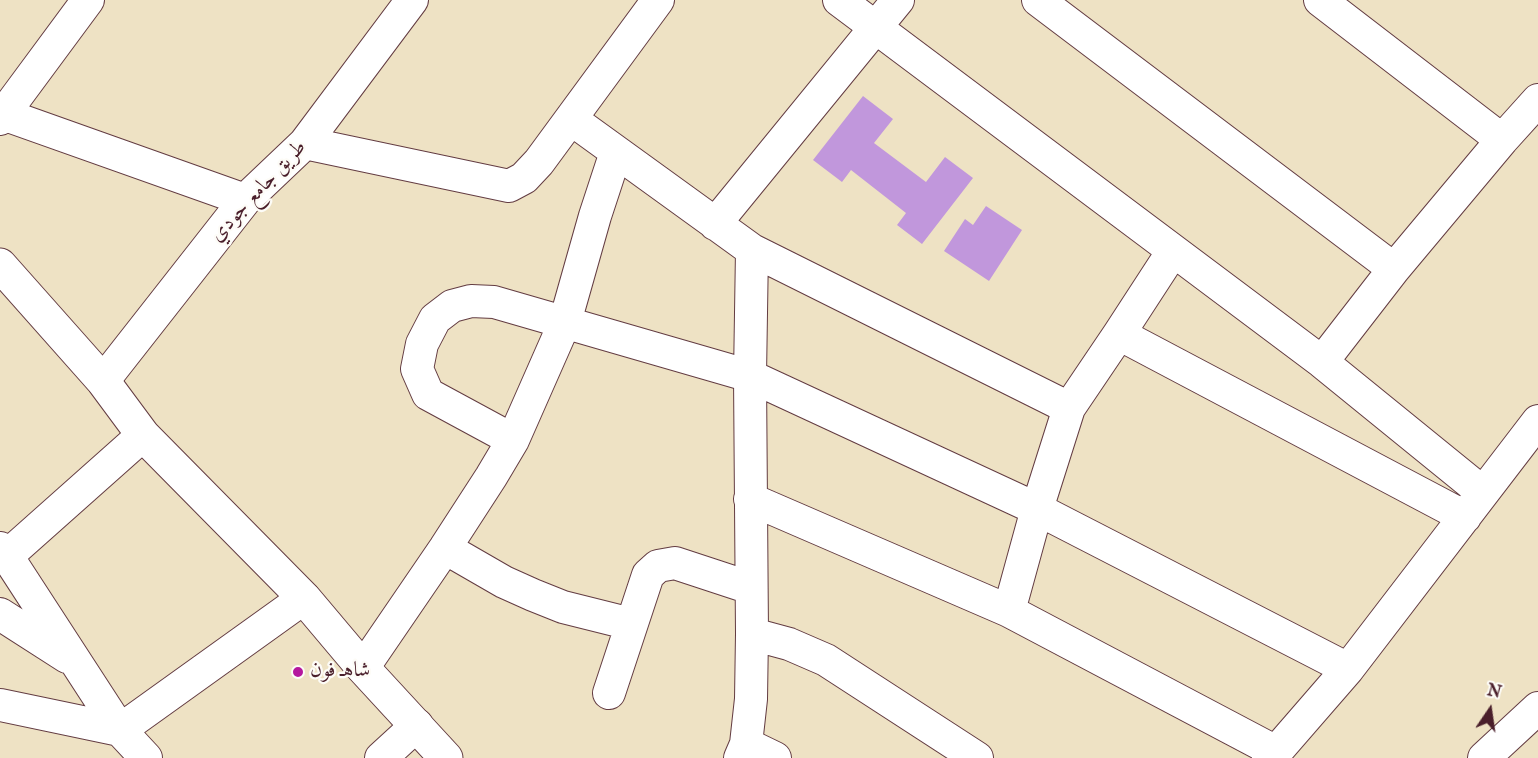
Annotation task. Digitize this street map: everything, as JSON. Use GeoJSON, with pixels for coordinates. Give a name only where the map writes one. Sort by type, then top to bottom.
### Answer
{"type":"FeatureCollection","features":[{"type":"Feature","properties":{"kind":"main road"},"geometry":{"type":"LineString","coordinates":[[0,265],[103,381],[143,435],[304,598],[363,668],[446,758]]}},
{"type":"Feature","properties":{"kind":"street"},"geometry":{"type":"LineString","coordinates":[[88,0],[1,116],[245,201]]}},
{"type":"Feature","properties":{"kind":"street","name":"طريق جامع جودي"},"geometry":{"type":"LineString","coordinates":[[103,381],[245,201],[305,143],[412,0]]}},
{"type":"Feature","properties":{"kind":"street"},"geometry":{"type":"LineString","coordinates":[[305,143],[509,186],[524,178],[539,162],[658,0]]}},
{"type":"Feature","properties":{"kind":"street"},"geometry":{"type":"LineString","coordinates":[[839,0],[1322,362],[1474,505]]}},
{"type":"Feature","properties":{"kind":"street"},"geometry":{"type":"LineString","coordinates":[[715,224],[898,0]]}},
{"type":"Feature","properties":{"kind":"street"},"geometry":{"type":"LineString","coordinates":[[1038,0],[1394,269]]}},
{"type":"Feature","properties":{"kind":"street"},"geometry":{"type":"LineString","coordinates":[[1320,0],[1502,140]]}},
{"type":"Feature","properties":{"kind":"street"},"geometry":{"type":"LineString","coordinates":[[1322,362],[1394,269],[1538,100]]}},
{"type":"Feature","properties":{"kind":"street"},"geometry":{"type":"LineString","coordinates":[[570,119],[752,250],[1069,408]]}},
{"type":"Feature","properties":{"kind":"street"},"geometry":{"type":"LineString","coordinates":[[363,668],[445,548],[513,440],[565,322],[616,152]]}},
{"type":"Feature","properties":{"kind":"street"},"geometry":{"type":"LineString","coordinates":[[752,250],[750,376],[752,634],[750,699],[743,751],[776,758]]}},
{"type":"Feature","properties":{"kind":"street"},"geometry":{"type":"LineString","coordinates":[[1009,611],[1037,509],[1069,408],[1173,251]]}},
{"type":"Feature","properties":{"kind":"street"},"geometry":{"type":"LineString","coordinates":[[513,440],[428,394],[417,369],[422,344],[435,319],[452,306],[471,301],[494,302],[750,376],[1037,509],[1348,669]]}},
{"type":"Feature","properties":{"kind":"street"},"geometry":{"type":"LineString","coordinates":[[1119,334],[1474,505]]}},
{"type":"Feature","properties":{"kind":"street"},"geometry":{"type":"LineString","coordinates":[[750,499],[1009,611],[1272,755],[1348,669],[1538,421]]}},
{"type":"Feature","properties":{"kind":"street"},"geometry":{"type":"LineString","coordinates":[[143,435],[4,552],[120,730],[146,758]]}},
{"type":"Feature","properties":{"kind":"street"},"geometry":{"type":"LineString","coordinates":[[445,548],[504,582],[533,595],[563,607],[631,624]]}},
{"type":"Feature","properties":{"kind":"street"},"geometry":{"type":"LineString","coordinates":[[609,693],[648,575],[658,566],[675,563],[751,588]]}},
{"type":"Feature","properties":{"kind":"street"},"geometry":{"type":"LineString","coordinates":[[0,705],[120,730],[304,598]]}},
{"type":"Feature","properties":{"kind":"street"},"geometry":{"type":"LineString","coordinates":[[0,614],[77,664]]}},
{"type":"Feature","properties":{"kind":"street"},"geometry":{"type":"LineString","coordinates":[[752,634],[789,644],[826,660],[977,758]]}},
{"type":"Feature","properties":{"kind":"street"},"geometry":{"type":"LineString","coordinates":[[1484,758],[1538,708]]}},
{"type":"Feature","properties":{"kind":"street"},"geometry":{"type":"LineString","coordinates":[[381,758],[417,725]]}},
{"type":"Feature","properties":{"kind":"building"},"geometry":{"type":"Polygon","coordinates":[[[863,96],[893,119],[874,143],[926,182],[945,157],[973,178],[922,244],[897,225],[906,213],[851,170],[842,182],[813,160],[863,96]]]}},
{"type":"Feature","properties":{"kind":"building"},"geometry":{"type":"Polygon","coordinates":[[[986,206],[1022,230],[989,281],[944,251],[965,219],[973,225],[986,206]]]}},
{"type":"Feature","properties":{"kind":"place","name":"شاهـ فون"},"geometry":{"type":"Point","coordinates":[298,672]}}]}
